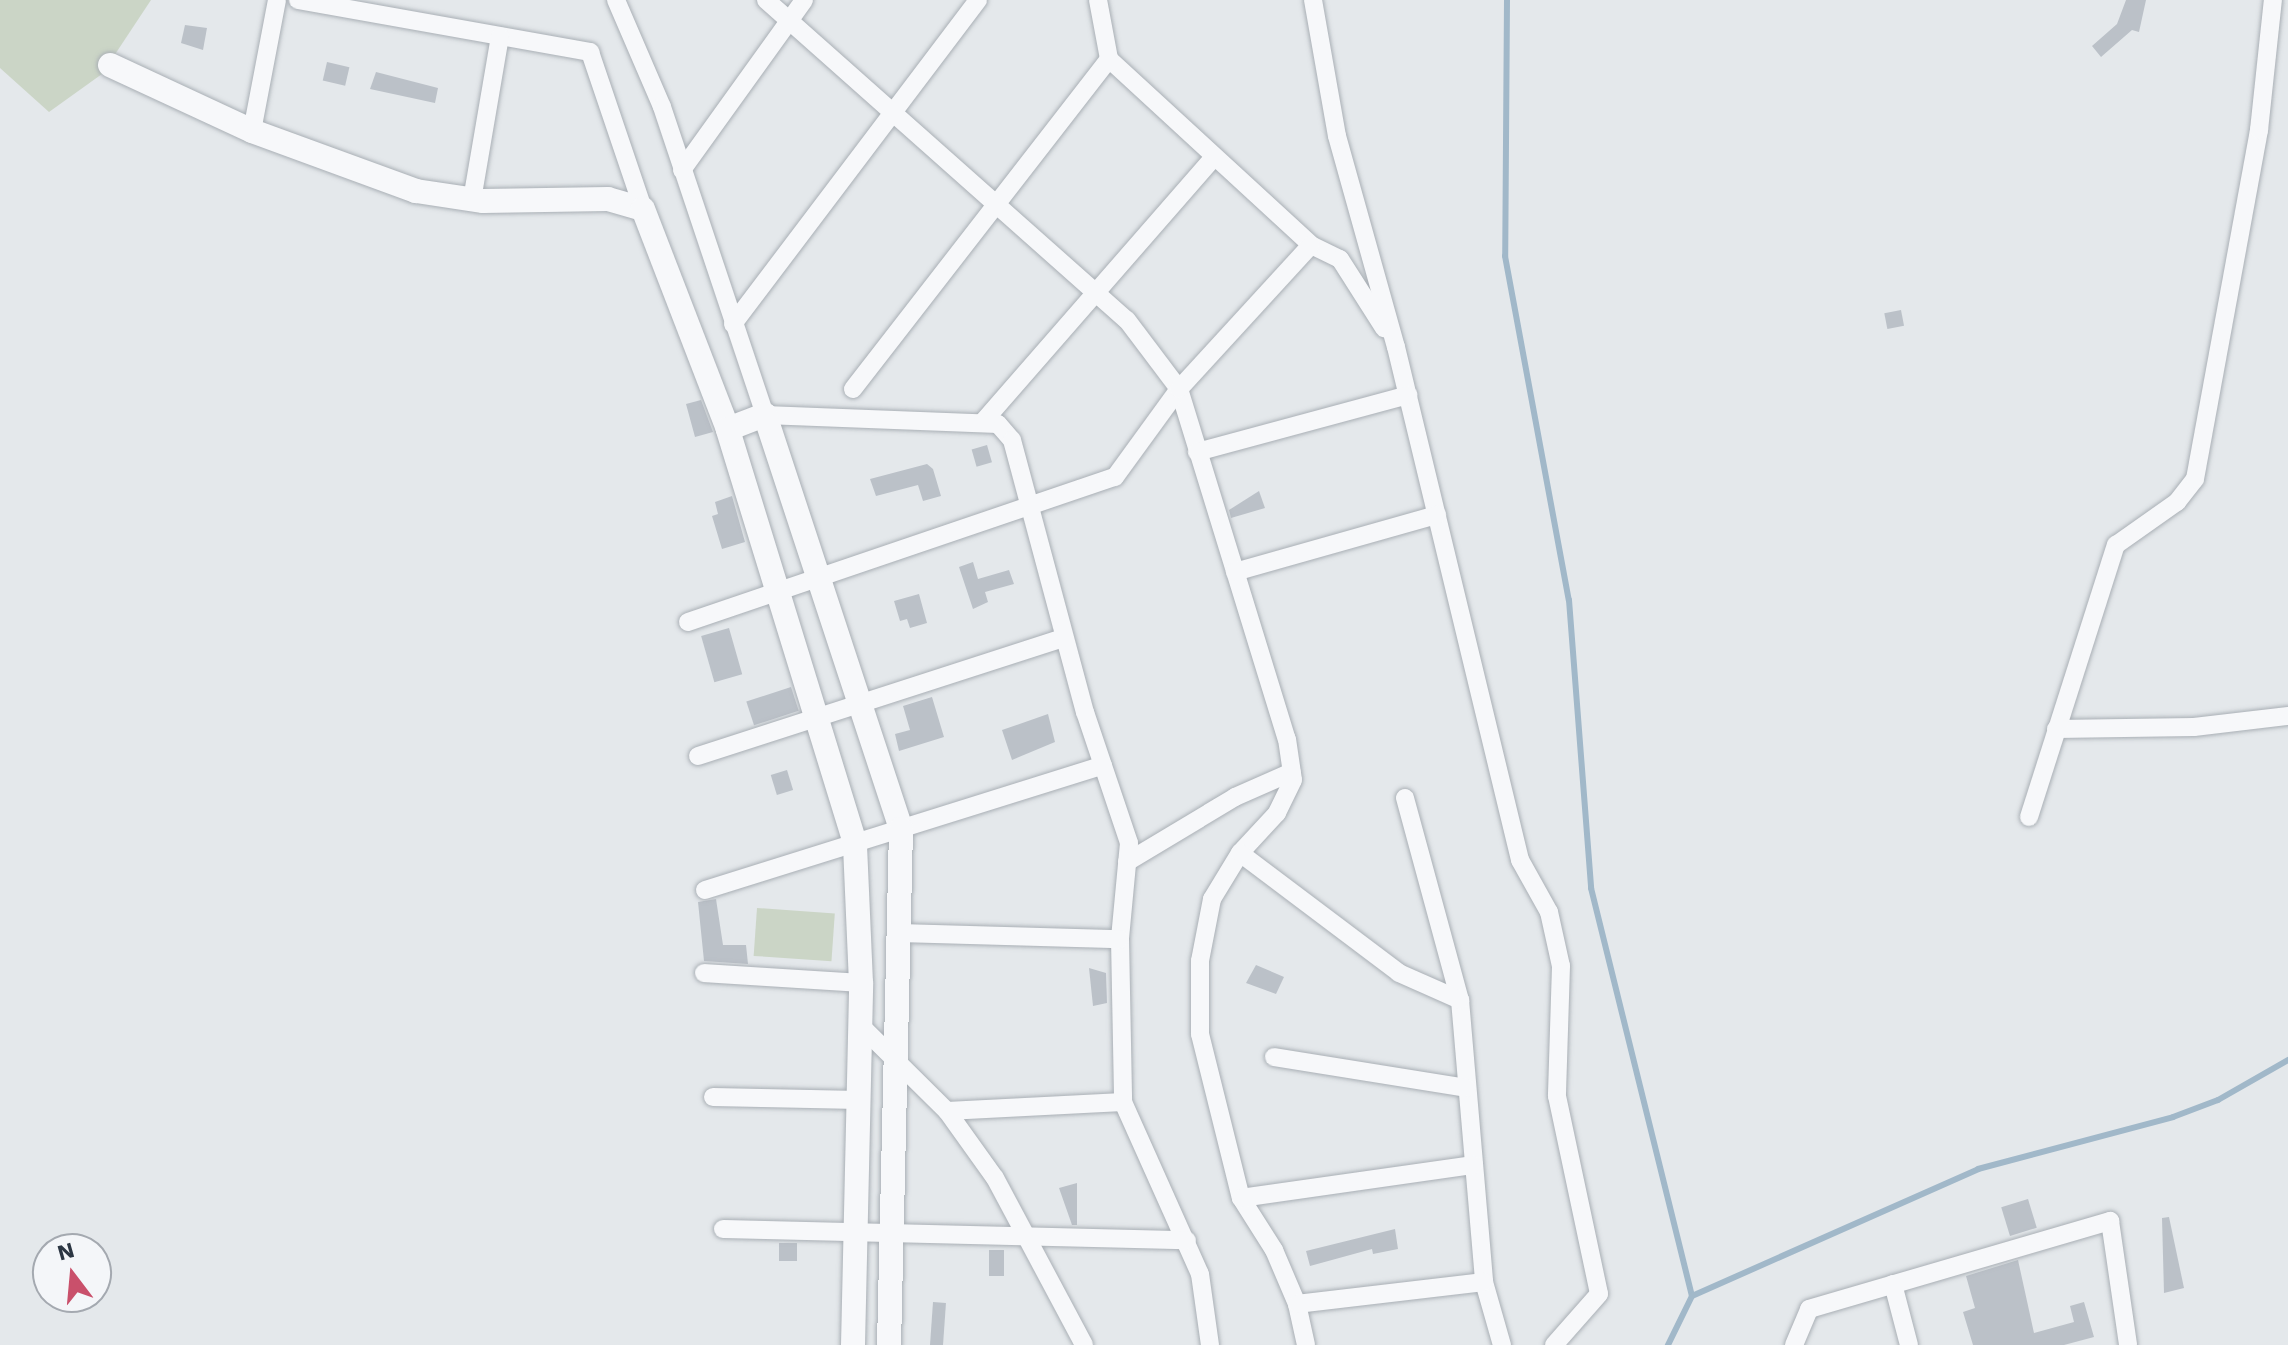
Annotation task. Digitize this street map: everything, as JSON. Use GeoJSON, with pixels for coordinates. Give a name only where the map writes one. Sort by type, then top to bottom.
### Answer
{"type":"FeatureCollection","features":[{"type":"Feature","properties":{"kind":"street"},"geometry":{"type":"LineString","coordinates":[[252,131],[277,0]]}},
{"type":"Feature","properties":{"kind":"street"},"geometry":{"type":"LineString","coordinates":[[298,0],[590,52],[643,209],[728,429],[855,843],[861,983],[853,1345]]}},
{"type":"Feature","properties":{"kind":"street"},"geometry":{"type":"LineString","coordinates":[[616,0],[662,107],[863,703],[901,829],[889,1345]]}},
{"type":"Feature","properties":{"kind":"street"},"geometry":{"type":"LineString","coordinates":[[766,0],[791,18],[1127,320],[1179,389],[1287,739],[1292,772],[1277,813],[1240,853],[1212,899],[1200,975],[1200,1034],[1241,1198],[1274,1250],[1297,1304],[1306,1345]]}},
{"type":"Feature","properties":{"kind":"street"},"geometry":{"type":"LineString","coordinates":[[682,170],[804,0]]}},
{"type":"Feature","properties":{"kind":"street"},"geometry":{"type":"LineString","coordinates":[[733,324],[978,0]]}},
{"type":"Feature","properties":{"kind":"street"},"geometry":{"type":"LineString","coordinates":[[1098,0],[1109,59],[1311,245],[1340,259],[1396,347]]}},
{"type":"Feature","properties":{"kind":"street"},"geometry":{"type":"LineString","coordinates":[[1313,0],[1337,136],[1396,347],[1520,860],[1549,912],[1561,966],[1557,1096],[1599,1294],[1554,1345]]}},
{"type":"Feature","properties":{"kind":"street"},"geometry":{"type":"LineString","coordinates":[[2029,817],[2116,545],[2177,502],[2195,479],[2259,130],[2273,0]]}},
{"type":"Feature","properties":{"kind":"street"},"geometry":{"type":"LineString","coordinates":[[472,200],[500,36]]}},
{"type":"Feature","properties":{"kind":"street"},"geometry":{"type":"LineString","coordinates":[[853,389],[1109,59]]}},
{"type":"Feature","properties":{"kind":"street"},"geometry":{"type":"LineString","coordinates":[[110,65],[252,131],[416,191],[472,200],[608,199],[643,209]]}},
{"type":"Feature","properties":{"kind":"street"},"geometry":{"type":"LineString","coordinates":[[982,423],[1214,157]]}},
{"type":"Feature","properties":{"kind":"street"},"geometry":{"type":"LineString","coordinates":[[688,622],[1115,477],[1179,389],[1311,245]]}},
{"type":"Feature","properties":{"kind":"street"},"geometry":{"type":"LineString","coordinates":[[1197,452],[1408,395]]}},
{"type":"Feature","properties":{"kind":"street"},"geometry":{"type":"LineString","coordinates":[[728,429],[765,415],[982,423],[998,424],[1012,440],[1064,638],[1123,819],[1127,862],[1120,939],[1123,1102],[1131,1129],[1187,1240],[1200,1274],[1210,1345]]}},
{"type":"Feature","properties":{"kind":"street"},"geometry":{"type":"LineString","coordinates":[[1235,572],[1437,515]]}},
{"type":"Feature","properties":{"kind":"street"},"geometry":{"type":"LineString","coordinates":[[698,756],[1064,638]]}},
{"type":"Feature","properties":{"kind":"street"},"geometry":{"type":"LineString","coordinates":[[2056,729],[2194,727],[2288,716]]}},
{"type":"Feature","properties":{"kind":"street"},"geometry":{"type":"LineString","coordinates":[[705,890],[1103,765]]}},
{"type":"Feature","properties":{"kind":"street"},"geometry":{"type":"LineString","coordinates":[[1127,862],[1224,803],[1292,772]]}},
{"type":"Feature","properties":{"kind":"street"},"geometry":{"type":"LineString","coordinates":[[1405,798],[1460,1000],[1484,1282],[1502,1345]]}},
{"type":"Feature","properties":{"kind":"street"},"geometry":{"type":"LineString","coordinates":[[1240,853],[1399,973],[1460,1000]]}},
{"type":"Feature","properties":{"kind":"street"},"geometry":{"type":"LineString","coordinates":[[899,933],[1120,939]]}},
{"type":"Feature","properties":{"kind":"street"},"geometry":{"type":"LineString","coordinates":[[704,973],[861,983]]}},
{"type":"Feature","properties":{"kind":"street"},"geometry":{"type":"LineString","coordinates":[[860,1025],[947,1111],[1013,1207],[1084,1345]]}},
{"type":"Feature","properties":{"kind":"street"},"geometry":{"type":"LineString","coordinates":[[1274,1057],[1467,1088]]}},
{"type":"Feature","properties":{"kind":"street"},"geometry":{"type":"LineString","coordinates":[[713,1097],[859,1100]]}},
{"type":"Feature","properties":{"kind":"street"},"geometry":{"type":"LineString","coordinates":[[947,1111],[1123,1102]]}},
{"type":"Feature","properties":{"kind":"street"},"geometry":{"type":"LineString","coordinates":[[1241,1198],[1474,1165]]}},
{"type":"Feature","properties":{"kind":"street"},"geometry":{"type":"LineString","coordinates":[[1794,1345],[1809,1309],[2110,1221],[2128,1345]]}},
{"type":"Feature","properties":{"kind":"street"},"geometry":{"type":"LineString","coordinates":[[723,1229],[1187,1240]]}},
{"type":"Feature","properties":{"kind":"street"},"geometry":{"type":"LineString","coordinates":[[1297,1304],[1484,1282]]}},
{"type":"Feature","properties":{"kind":"street"},"geometry":{"type":"LineString","coordinates":[[1893,1284],[1909,1345]]}},
{"type":"Feature","properties":{"kind":"green space"},"geometry":{"type":"Polygon","coordinates":[[[0,0],[151,0],[102,74],[49,112],[0,68],[0,0]]]}},
{"type":"Feature","properties":{"kind":"green space"},"geometry":{"type":"Polygon","coordinates":[[[757,908],[835,913],[831,961],[754,956],[757,908]]]}},
{"type":"Feature","properties":{"kind":"building"},"geometry":{"type":"Polygon","coordinates":[[[2126,0],[2146,0],[2139,32],[2132,30],[2101,57],[2092,46],[2117,24],[2126,0]]]}},
{"type":"Feature","properties":{"kind":"building"},"geometry":{"type":"Polygon","coordinates":[[[185,25],[207,28],[203,50],[181,43],[185,25]]]}},
{"type":"Feature","properties":{"kind":"building"},"geometry":{"type":"Polygon","coordinates":[[[327,62],[349,67],[345,86],[323,81],[327,62]]]}},
{"type":"Feature","properties":{"kind":"building"},"geometry":{"type":"Polygon","coordinates":[[[376,72],[438,88],[435,103],[370,89],[376,72]]]}},
{"type":"Feature","properties":{"kind":"building"},"geometry":{"type":"Polygon","coordinates":[[[1901,310],[1904,326],[1887,329],[1884,313],[1901,310]]]}},
{"type":"Feature","properties":{"kind":"building"},"geometry":{"type":"Polygon","coordinates":[[[701,400],[713,432],[695,437],[686,404],[701,400]]]}},
{"type":"Feature","properties":{"kind":"building"},"geometry":{"type":"Polygon","coordinates":[[[987,445],[992,462],[977,467],[972,449],[987,445]]]}},
{"type":"Feature","properties":{"kind":"building"},"geometry":{"type":"Polygon","coordinates":[[[927,464],[933,469],[941,496],[923,501],[918,485],[876,496],[870,479],[927,464]]]}},
{"type":"Feature","properties":{"kind":"building"},"geometry":{"type":"Polygon","coordinates":[[[1259,491],[1265,508],[1231,518],[1229,510],[1259,491]]]}},
{"type":"Feature","properties":{"kind":"building"},"geometry":{"type":"Polygon","coordinates":[[[732,496],[745,542],[722,549],[712,516],[718,514],[715,502],[732,496]]]}},
{"type":"Feature","properties":{"kind":"building"},"geometry":{"type":"Polygon","coordinates":[[[973,562],[978,579],[1009,570],[1014,584],[985,592],[988,602],[973,609],[959,567],[973,562]]]}},
{"type":"Feature","properties":{"kind":"building"},"geometry":{"type":"Polygon","coordinates":[[[919,594],[927,623],[910,628],[907,619],[900,621],[894,601],[919,594]]]}},
{"type":"Feature","properties":{"kind":"building"},"geometry":{"type":"Polygon","coordinates":[[[729,628],[742,674],[714,682],[701,636],[729,628]]]}},
{"type":"Feature","properties":{"kind":"building"},"geometry":{"type":"Polygon","coordinates":[[[791,687],[799,711],[754,725],[746,702],[791,687]]]}},
{"type":"Feature","properties":{"kind":"building"},"geometry":{"type":"Polygon","coordinates":[[[932,697],[944,737],[899,751],[895,734],[910,730],[903,706],[932,697]]]}},
{"type":"Feature","properties":{"kind":"building"},"geometry":{"type":"Polygon","coordinates":[[[1048,714],[1055,742],[1012,760],[1002,730],[1048,714]]]}},
{"type":"Feature","properties":{"kind":"building"},"geometry":{"type":"Polygon","coordinates":[[[787,770],[793,790],[777,795],[771,775],[787,770]]]}},
{"type":"Feature","properties":{"kind":"building"},"geometry":{"type":"Polygon","coordinates":[[[716,899],[723,945],[746,945],[748,964],[704,961],[698,902],[716,899]]]}},
{"type":"Feature","properties":{"kind":"building"},"geometry":{"type":"Polygon","coordinates":[[[1256,965],[1284,977],[1276,994],[1246,983],[1256,965]]]}},
{"type":"Feature","properties":{"kind":"building"},"geometry":{"type":"Polygon","coordinates":[[[1089,968],[1106,973],[1107,1003],[1093,1006],[1089,968]]]}},
{"type":"Feature","properties":{"kind":"building"},"geometry":{"type":"Polygon","coordinates":[[[1077,1183],[1077,1225],[1072,1225],[1059,1188],[1077,1183]]]}},
{"type":"Feature","properties":{"kind":"building"},"geometry":{"type":"Polygon","coordinates":[[[2028,1199],[2037,1228],[2010,1236],[2001,1207],[2028,1199]]]}},
{"type":"Feature","properties":{"kind":"building"},"geometry":{"type":"Polygon","coordinates":[[[2169,1217],[2184,1288],[2164,1293],[2162,1218],[2169,1217]]]}},
{"type":"Feature","properties":{"kind":"building"},"geometry":{"type":"Polygon","coordinates":[[[1395,1229],[1398,1249],[1373,1254],[1372,1249],[1310,1266],[1306,1251],[1395,1229]]]}},
{"type":"Feature","properties":{"kind":"building"},"geometry":{"type":"Polygon","coordinates":[[[779,1243],[797,1243],[797,1261],[779,1261],[779,1243]]]}},
{"type":"Feature","properties":{"kind":"building"},"geometry":{"type":"Polygon","coordinates":[[[989,1250],[1004,1250],[1004,1276],[989,1276],[989,1250]]]}},
{"type":"Feature","properties":{"kind":"building"},"geometry":{"type":"Polygon","coordinates":[[[2018,1260],[2034,1333],[2074,1322],[2070,1306],[2084,1302],[2094,1337],[2064,1345],[1973,1345],[1963,1312],[1975,1308],[1966,1276],[2018,1260]]]}},
{"type":"Feature","properties":{"kind":"building"},"geometry":{"type":"Polygon","coordinates":[[[933,1302],[946,1303],[943,1345],[930,1345],[933,1302]]]}},
{"type":"Feature","properties":{"kind":"waterway"},"geometry":{"type":"LineString","coordinates":[[1507,0],[1505,256],[1569,600],[1591,888],[1692,1296],[1668,1345]]}},
{"type":"Feature","properties":{"kind":"waterway"},"geometry":{"type":"LineString","coordinates":[[1692,1296],[1978,1169],[2173,1117],[2218,1100],[2288,1060]]}}]}
